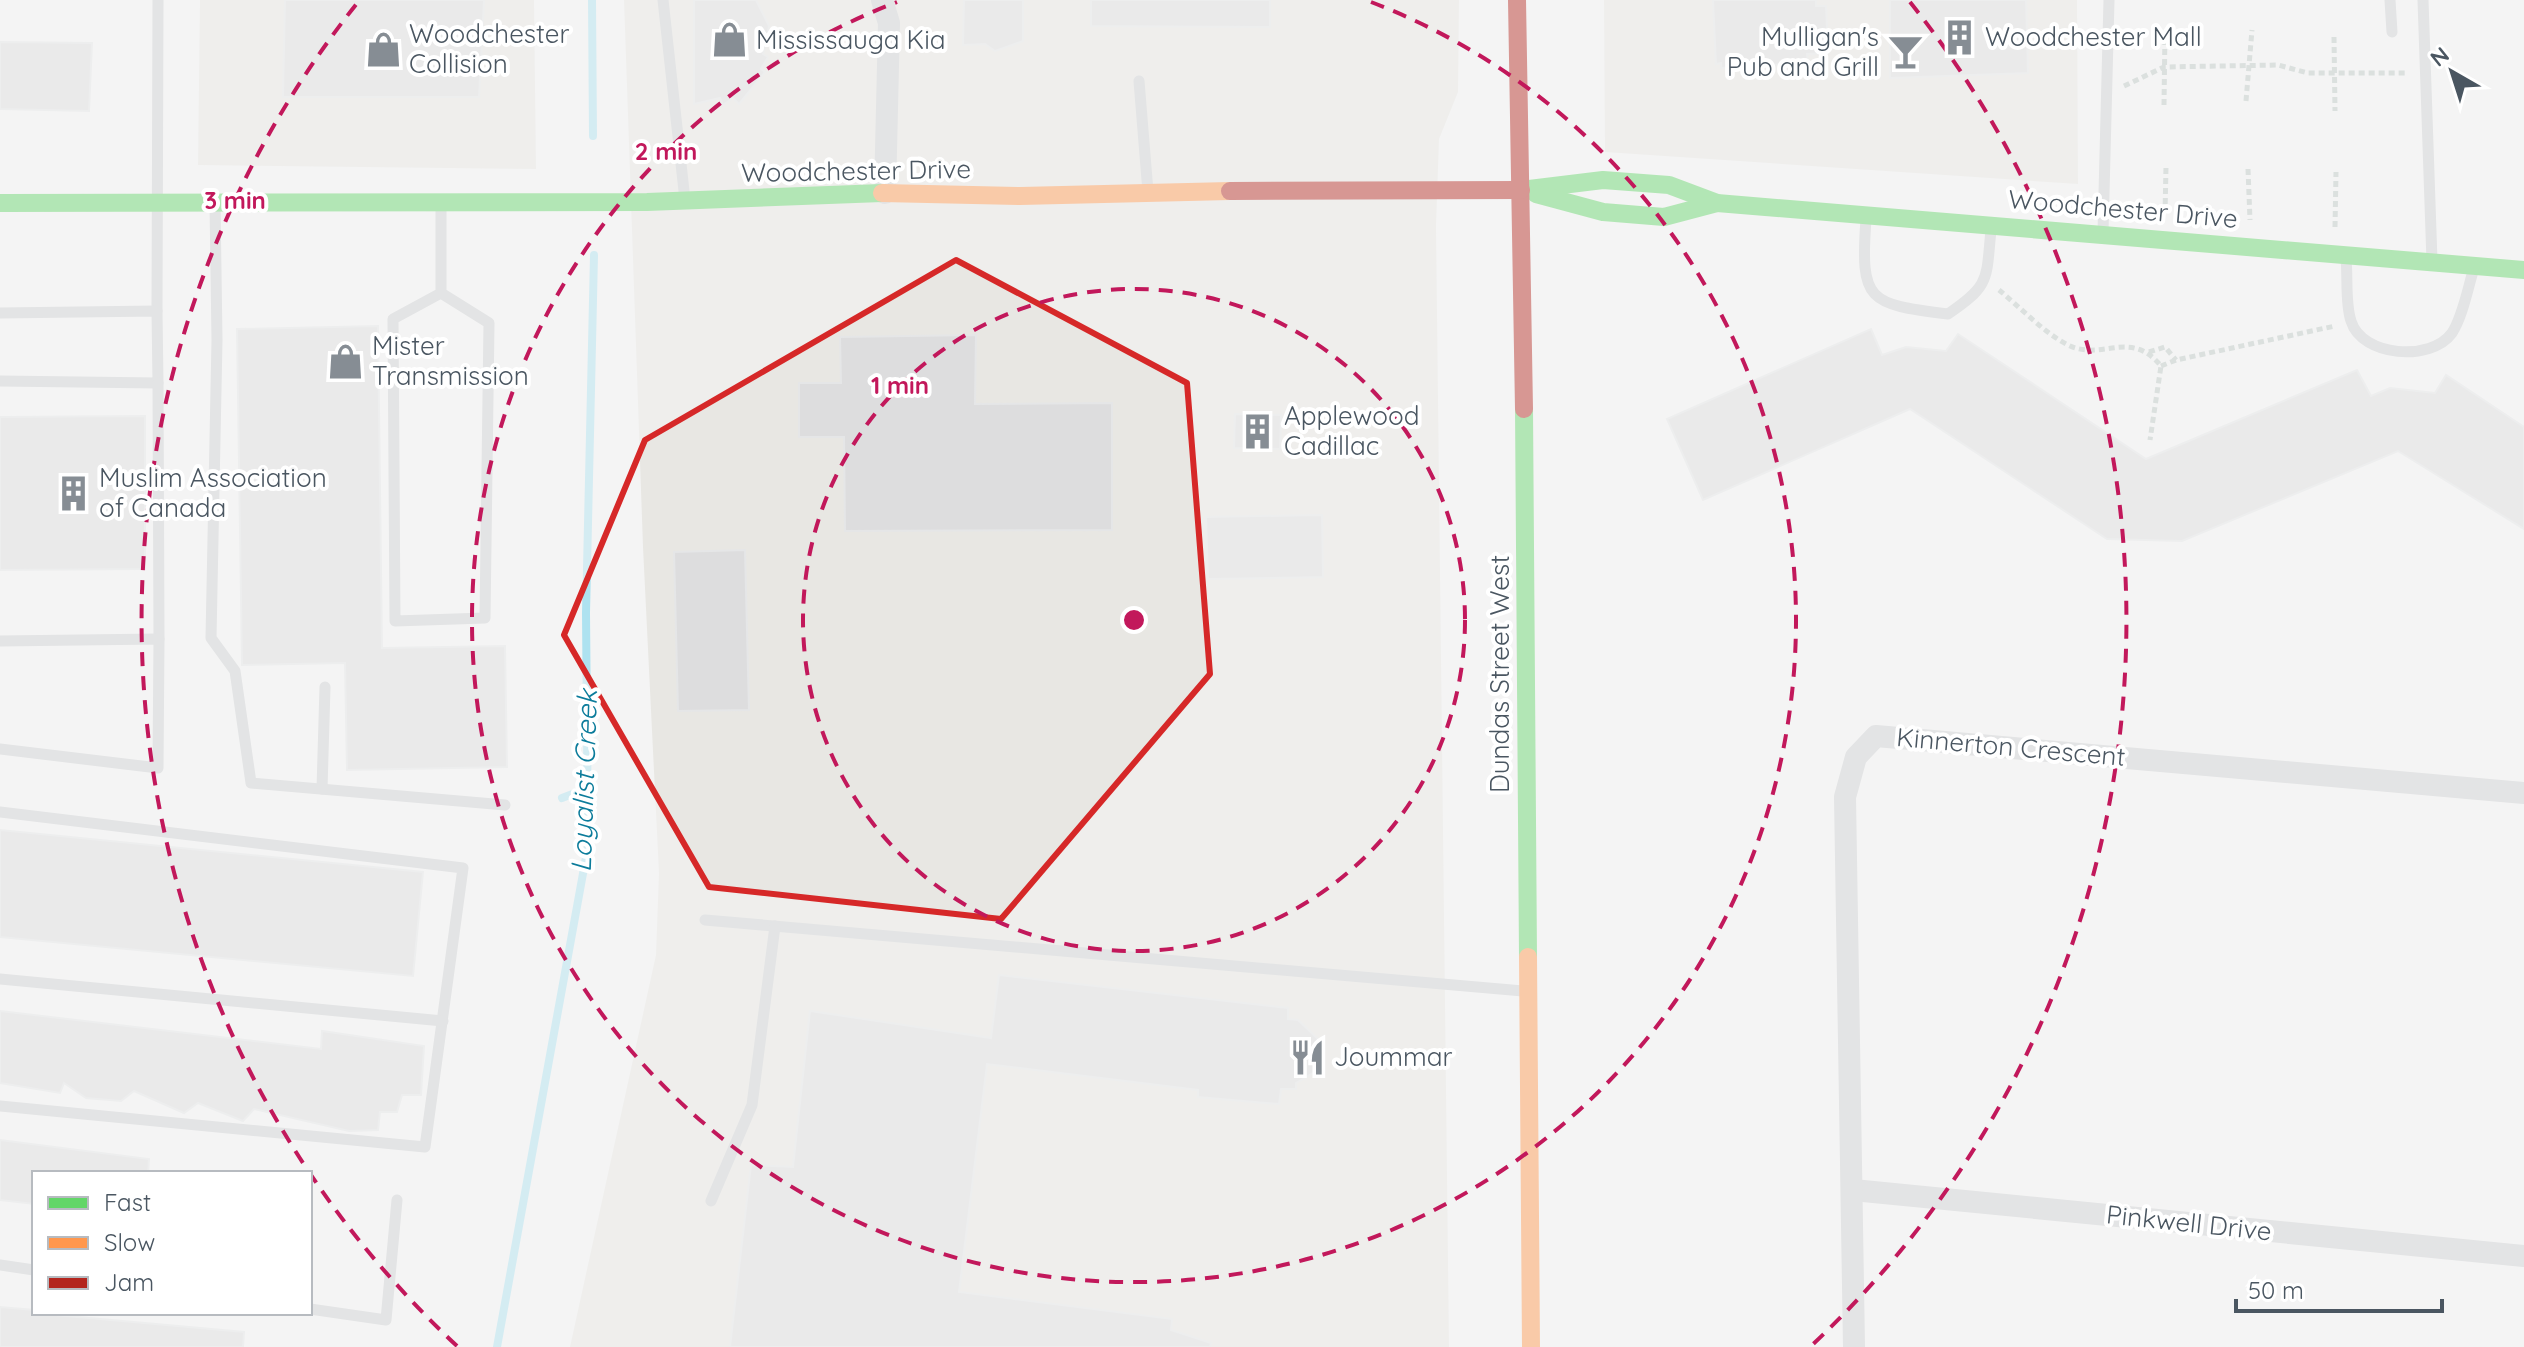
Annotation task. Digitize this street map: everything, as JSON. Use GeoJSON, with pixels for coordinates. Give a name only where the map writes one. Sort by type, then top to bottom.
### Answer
{"type":"FeatureCollection","features":[{"type":"Feature","properties":{"kind":"street"},"geometry":{"type":"LineString","coordinates":[[882,0],[889,23],[885,193]]}},
{"type":"Feature","properties":{"kind":"street","name":"Dundas Street West"},"geometry":{"type":"LineString","coordinates":[[1517,0],[1522,190],[1531,1347]]}},
{"type":"Feature","properties":{"kind":"street","name":"Woodchester Drive"},"geometry":{"type":"LineString","coordinates":[[0,203],[215,202],[303,205],[685,200],[885,193],[1020,196],[1148,192],[1522,190],[1603,180],[1669,185],[1717,203],[1992,223],[2524,270]]}},
{"type":"Feature","properties":{"kind":"street","name":"Woodchester Drive"},"geometry":{"type":"LineString","coordinates":[[1522,190],[1603,212],[1664,217],[1717,203]]}},
{"type":"Feature","properties":{"kind":"street","name":"Kinnerton Crescent"},"geometry":{"type":"LineString","coordinates":[[1854,1347],[1845,797],[1856,757],[1876,736],[2524,793]]}},
{"type":"Feature","properties":{"kind":"street","name":"Pinkwell Drive"},"geometry":{"type":"LineString","coordinates":[[1853,1190],[2524,1256]]}},
{"type":"Feature","properties":{"kind":"lane"},"geometry":{"type":"LineString","coordinates":[[0,749],[158,768],[158,0]]}},
{"type":"Feature","properties":{"kind":"lane"},"geometry":{"type":"LineString","coordinates":[[663,0],[685,200]]}},
{"type":"Feature","properties":{"kind":"lane"},"geometry":{"type":"LineString","coordinates":[[2103,233],[2109,94],[2109,0]]}},
{"type":"Feature","properties":{"kind":"lane"},"geometry":{"type":"LineString","coordinates":[[2390,0],[2392,32]]}},
{"type":"Feature","properties":{"kind":"lane"},"geometry":{"type":"LineString","coordinates":[[2423,0],[2428,73],[2432,262]]}},
{"type":"Feature","properties":{"kind":"lane"},"geometry":{"type":"LineString","coordinates":[[1139,81],[1148,192]]}},
{"type":"Feature","properties":{"kind":"lane"},"geometry":{"type":"LineString","coordinates":[[441,201],[441,293]]}},
{"type":"Feature","properties":{"kind":"lane"},"geometry":{"type":"LineString","coordinates":[[215,202],[217,340],[211,638],[235,671],[251,783],[505,805]]}},
{"type":"Feature","properties":{"kind":"lane"},"geometry":{"type":"LineString","coordinates":[[1866,214],[1863,255],[1866,280],[1872,292],[1891,307],[1948,314],[1976,295],[1985,280],[1992,223]]}},
{"type":"Feature","properties":{"kind":"lane"},"geometry":{"type":"LineString","coordinates":[[2340,254],[2351,323],[2362,337],[2394,353],[2431,349],[2452,333],[2475,265]]}},
{"type":"Feature","properties":{"kind":"lane"},"geometry":{"type":"LineString","coordinates":[[441,293],[489,323],[485,618],[395,621],[393,319],[441,293]]}},
{"type":"Feature","properties":{"kind":"lane"},"geometry":{"type":"LineString","coordinates":[[0,313],[157,311]]}},
{"type":"Feature","properties":{"kind":"lane"},"geometry":{"type":"LineString","coordinates":[[0,381],[158,383]]}},
{"type":"Feature","properties":{"kind":"lane"},"geometry":{"type":"LineString","coordinates":[[0,641],[159,639]]}},
{"type":"Feature","properties":{"kind":"lane"},"geometry":{"type":"LineString","coordinates":[[322,789],[325,687]]}},
{"type":"Feature","properties":{"kind":"lane"},"geometry":{"type":"LineString","coordinates":[[0,812],[463,868],[425,1147],[0,1106]]}},
{"type":"Feature","properties":{"kind":"lane"},"geometry":{"type":"LineString","coordinates":[[705,920],[1528,991]]}},
{"type":"Feature","properties":{"kind":"lane"},"geometry":{"type":"LineString","coordinates":[[711,1201],[752,1105],[775,926]]}},
{"type":"Feature","properties":{"kind":"lane"},"geometry":{"type":"LineString","coordinates":[[0,979],[443,1021]]}},
{"type":"Feature","properties":{"kind":"lane"},"geometry":{"type":"LineString","coordinates":[[312,1309],[386,1320],[397,1200]]}},
{"type":"Feature","properties":{"kind":"lane"},"geometry":{"type":"LineString","coordinates":[[0,1265],[32,1270]]}},
{"type":"Feature","properties":{"kind":"path"},"geometry":{"type":"LineString","coordinates":[[2246,101],[2252,30]]}},
{"type":"Feature","properties":{"kind":"path"},"geometry":{"type":"LineString","coordinates":[[2164,105],[2165,31]]}},
{"type":"Feature","properties":{"kind":"path"},"geometry":{"type":"LineString","coordinates":[[2334,37],[2335,111]]}},
{"type":"Feature","properties":{"kind":"path"},"geometry":{"type":"LineString","coordinates":[[2109,94],[2164,67],[2278,65],[2308,73],[2428,73]]}},
{"type":"Feature","properties":{"kind":"path"},"geometry":{"type":"LineString","coordinates":[[2165,238],[2166,167]]}},
{"type":"Feature","properties":{"kind":"path"},"geometry":{"type":"LineString","coordinates":[[2248,169],[2251,246]]}},
{"type":"Feature","properties":{"kind":"path"},"geometry":{"type":"LineString","coordinates":[[2336,172],[2340,254]]}},
{"type":"Feature","properties":{"kind":"path"},"geometry":{"type":"LineString","coordinates":[[1985,280],[2070,346],[2129,347],[2149,352],[2165,347],[2176,360]]}},
{"type":"Feature","properties":{"kind":"path"},"geometry":{"type":"LineString","coordinates":[[2161,366],[2176,360],[2351,323]]}},
{"type":"Feature","properties":{"kind":"path"},"geometry":{"type":"LineString","coordinates":[[2149,352],[2161,366],[2150,440]]}},
{"type":"Feature","properties":{"kind":"highlighted area"},"geometry":{"type":"Polygon","coordinates":[[[956,260],[1187,383],[1210,674],[1001,919],[709,887],[564,635],[645,440],[956,260]]]}},
{"type":"Feature","properties":{"kind":"shaded area"},"geometry":{"type":"Polygon","coordinates":[[[200,0],[534,0],[536,169],[198,165],[200,0]]]}},
{"type":"Feature","properties":{"kind":"shaded area"},"geometry":{"type":"Polygon","coordinates":[[[624,0],[1459,0],[1458,92],[1439,139],[1436,226],[1449,1347],[570,1347],[656,955],[659,873],[643,547],[624,0]]]}},
{"type":"Feature","properties":{"kind":"shaded area"},"geometry":{"type":"Polygon","coordinates":[[[1604,0],[2077,0],[2078,184],[1605,152],[1604,0]]]}},
{"type":"Feature","properties":{"kind":"building","name":"Woodchester Collision"},"geometry":{"type":"Polygon","coordinates":[[[285,0],[484,0],[479,97],[283,97],[285,0]]]}},
{"type":"Feature","properties":{"kind":"building","name":"Mississauga Kia"},"geometry":{"type":"Polygon","coordinates":[[[694,0],[756,0],[769,26],[763,54],[768,57],[761,69],[765,72],[739,104],[733,98],[723,105],[720,98],[694,104],[694,0]]]}},
{"type":"Feature","properties":{"kind":"building"},"geometry":{"type":"Polygon","coordinates":[[[964,0],[1023,0],[1023,41],[995,51],[985,44],[963,45],[964,0]]]}},
{"type":"Feature","properties":{"kind":"building"},"geometry":{"type":"Polygon","coordinates":[[[1091,0],[1270,0],[1270,27],[1091,26],[1091,0]]]}},
{"type":"Feature","properties":{"kind":"building"},"geometry":{"type":"Polygon","coordinates":[[[1713,0],[1816,0],[1816,6],[1826,6],[1828,53],[1807,54],[1808,63],[1721,68],[1721,63],[1716,64],[1713,0]]]}},
{"type":"Feature","properties":{"kind":"building","name":"Woodchester Mall"},"geometry":{"type":"Polygon","coordinates":[[[1890,0],[2026,0],[2028,73],[1890,78],[1890,0]]]}},
{"type":"Feature","properties":{"kind":"building"},"geometry":{"type":"Polygon","coordinates":[[[0,42],[92,43],[89,111],[0,109],[0,42]]]}},
{"type":"Feature","properties":{"kind":"building"},"geometry":{"type":"Polygon","coordinates":[[[378,326],[382,648],[505,646],[507,767],[347,770],[345,663],[242,665],[237,329],[378,326]]]}},
{"type":"Feature","properties":{"kind":"building"},"geometry":{"type":"Polygon","coordinates":[[[1871,329],[1882,355],[1906,347],[1946,351],[1958,334],[2146,459],[2357,370],[2371,396],[2390,388],[2435,393],[2446,375],[2524,427],[2524,529],[2398,451],[2182,541],[2107,539],[1910,409],[1703,500],[1667,419],[1871,329]]]}},
{"type":"Feature","properties":{"kind":"building"},"geometry":{"type":"Polygon","coordinates":[[[976,335],[975,404],[1112,403],[1112,530],[845,531],[844,437],[799,437],[799,383],[841,383],[840,337],[976,335]]]}},
{"type":"Feature","properties":{"kind":"building","name":"Applewood Cadillac"},"geometry":{"type":"Polygon","coordinates":[[[1235,414],[1281,415],[1280,449],[1234,448],[1235,414]]]}},
{"type":"Feature","properties":{"kind":"building","name":"Muslim Association of Canada"},"geometry":{"type":"Polygon","coordinates":[[[145,416],[145,569],[0,570],[0,417],[145,416]]]}},
{"type":"Feature","properties":{"kind":"building"},"geometry":{"type":"Polygon","coordinates":[[[1322,515],[1323,577],[1208,579],[1206,517],[1322,515]]]}},
{"type":"Feature","properties":{"kind":"building"},"geometry":{"type":"Polygon","coordinates":[[[745,550],[749,710],[678,711],[674,552],[745,550]]]}},
{"type":"Feature","properties":{"kind":"building"},"geometry":{"type":"Polygon","coordinates":[[[0,830],[423,872],[413,976],[0,937],[0,830]]]}},
{"type":"Feature","properties":{"kind":"building"},"geometry":{"type":"Polygon","coordinates":[[[999,975],[1288,1008],[1288,1019],[1298,1020],[1318,1039],[1323,1060],[1318,1070],[1296,1083],[1296,1089],[1281,1089],[1279,1104],[1198,1097],[1198,1090],[987,1064],[959,1292],[1172,1319],[1171,1330],[1211,1343],[1210,1347],[730,1347],[751,1165],[793,1167],[810,1011],[991,1038],[999,975]]]}},
{"type":"Feature","properties":{"kind":"building"},"geometry":{"type":"Polygon","coordinates":[[[0,1011],[321,1049],[322,1031],[424,1046],[421,1095],[402,1095],[397,1112],[380,1112],[378,1130],[349,1131],[254,1109],[243,1121],[198,1103],[184,1113],[134,1091],[121,1101],[86,1098],[64,1083],[60,1093],[0,1083],[0,1011]]]}},
{"type":"Feature","properties":{"kind":"building"},"geometry":{"type":"Polygon","coordinates":[[[0,1140],[149,1159],[148,1171],[32,1171],[32,1204],[0,1200],[0,1140]]]}},
{"type":"Feature","properties":{"kind":"building"},"geometry":{"type":"Polygon","coordinates":[[[0,1307],[32,1310],[32,1315],[244,1332],[243,1347],[0,1347],[0,1307]]]}},
{"type":"Feature","properties":{"kind":"waterway","name":"Loyalist Creek"},"geometry":{"type":"LineString","coordinates":[[592,0],[593,136]]}},
{"type":"Feature","properties":{"kind":"waterway","name":"Loyalist Creek"},"geometry":{"type":"LineString","coordinates":[[497,1347],[588,846],[586,613],[594,255]]}},
{"type":"Feature","properties":{"kind":"waterway"},"geometry":{"type":"LineString","coordinates":[[562,798],[588,788]]}},
{"type":"Feature","properties":{"kind":"traffic: fast"},"geometry":{"type":"LineString","coordinates":[[1521,190],[1603,180],[1669,185],[1717,203],[2524,270]]}},
{"type":"Feature","properties":{"kind":"traffic: fast"},"geometry":{"type":"LineString","coordinates":[[0,203],[647,202],[882,193]]}},
{"type":"Feature","properties":{"kind":"traffic: fast"},"geometry":{"type":"LineString","coordinates":[[1536,194],[1603,212],[1664,217],[1717,203]]}},
{"type":"Feature","properties":{"kind":"traffic: fast"},"geometry":{"type":"LineString","coordinates":[[1524,409],[1528,957]]}},
{"type":"Feature","properties":{"kind":"traffic: slow"},"geometry":{"type":"LineString","coordinates":[[882,193],[1020,196],[1230,191]]}},
{"type":"Feature","properties":{"kind":"traffic: slow"},"geometry":{"type":"LineString","coordinates":[[1528,957],[1531,1347]]}},
{"type":"Feature","properties":{"kind":"traffic: jam"},"geometry":{"type":"LineString","coordinates":[[1517,0],[1524,409]]}},
{"type":"Feature","properties":{"kind":"traffic: jam"},"geometry":{"type":"LineString","coordinates":[[1230,191],[1521,190]]}},
{"type":"Feature","properties":{"kind":"place","name":"Woodchester Mall"},"geometry":{"type":"Point","coordinates":[1959,37]}},
{"type":"Feature","properties":{"kind":"place","name":"Mississauga Kia"},"geometry":{"type":"Point","coordinates":[730,40]}},
{"type":"Feature","properties":{"kind":"place","name":"Woodchester Collision"},"geometry":{"type":"Point","coordinates":[383,49]}},
{"type":"Feature","properties":{"kind":"place","name":"Mulligan's Pub and Grill"},"geometry":{"type":"Point","coordinates":[1905,52]}},
{"type":"Feature","properties":{"kind":"place","name":"Mister Transmission"},"geometry":{"type":"Point","coordinates":[346,361]}},
{"type":"Feature","properties":{"kind":"place","name":"Applewood Cadillac"},"geometry":{"type":"Point","coordinates":[1258,431]}},
{"type":"Feature","properties":{"kind":"place","name":"Muslim Association of Canada"},"geometry":{"type":"Point","coordinates":[73,493]}},
{"type":"Feature","properties":{"kind":"place","name":"Joummar"},"geometry":{"type":"Point","coordinates":[1308,1057]}}]}
